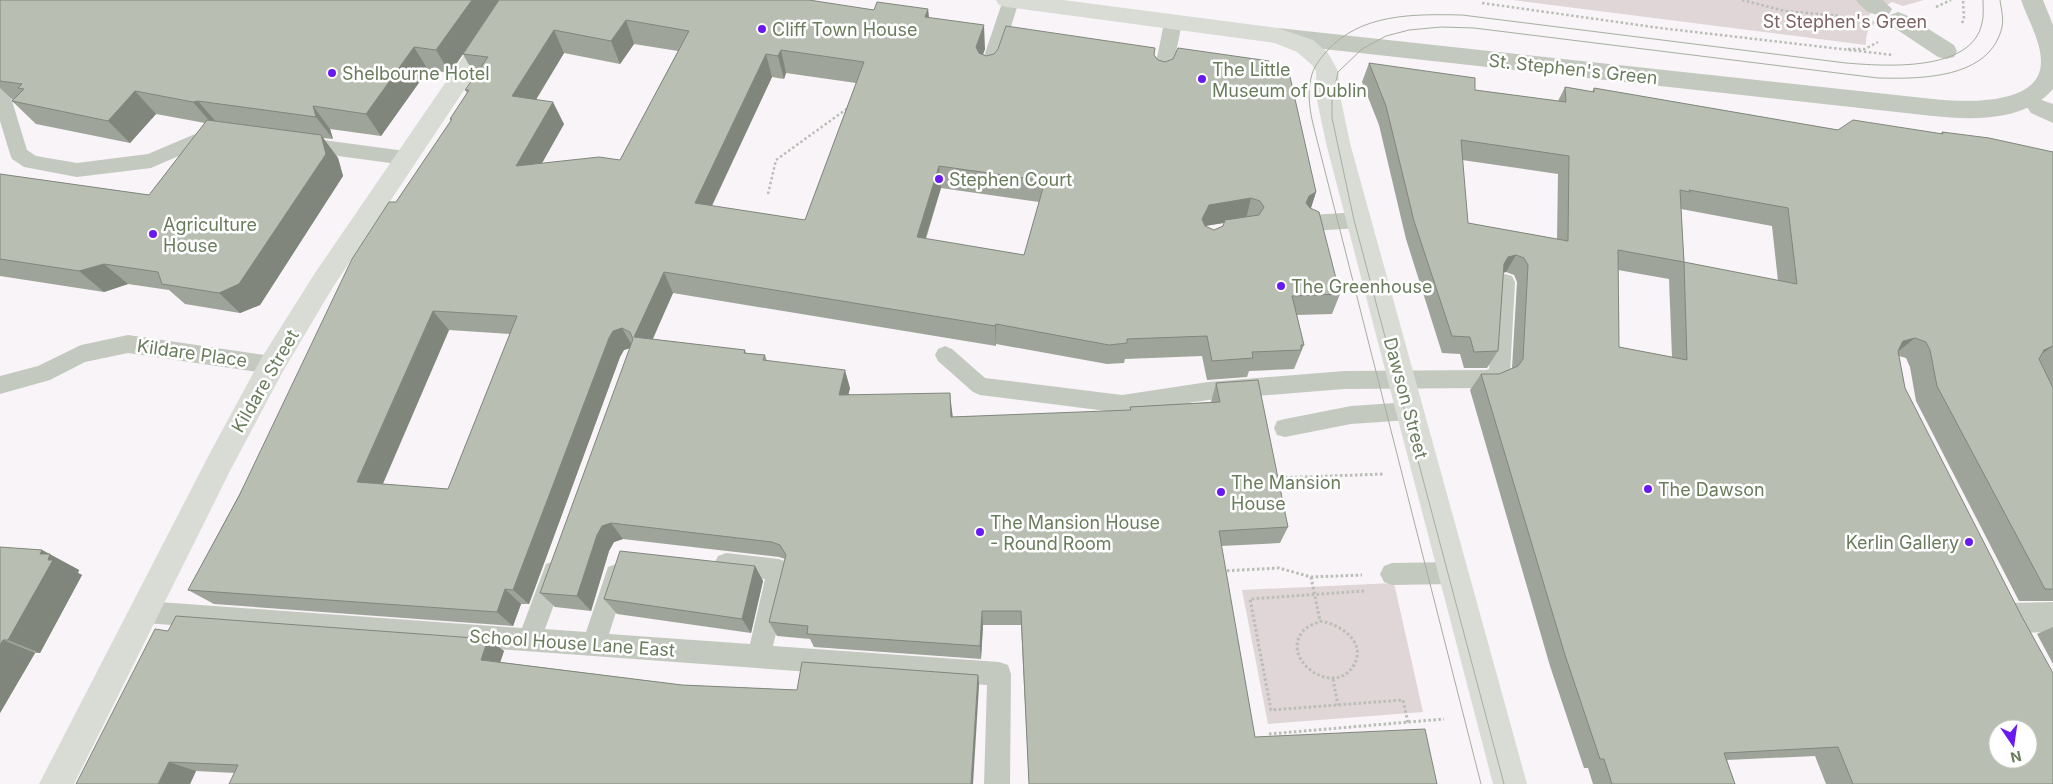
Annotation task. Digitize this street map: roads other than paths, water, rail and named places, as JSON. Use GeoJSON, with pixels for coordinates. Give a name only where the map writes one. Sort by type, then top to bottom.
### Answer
{"type":"FeatureCollection","features":[{"type":"Feature","properties":{"kind":"main road","name":"Kildare Street"},"geometry":{"type":"LineString","coordinates":[[56,784],[221,460],[272,365],[324,280],[513,0]]}},
{"type":"Feature","properties":{"kind":"main road","name":"St. Stephen's Green"},"geometry":{"type":"LineString","coordinates":[[1007,0],[1278,36]]}},
{"type":"Feature","properties":{"kind":"main road","name":"Dawson Street"},"geometry":{"type":"LineString","coordinates":[[1278,36],[1305,46],[1320,59],[1328,71],[1332,118],[1510,784]]}},
{"type":"Feature","properties":{"kind":"street","name":"St. Stephen's Green"},"geometry":{"type":"LineString","coordinates":[[1278,36],[1908,105],[1978,110],[2003,107],[2024,100],[2042,88],[2050,75],[2052,61],[2032,0]]}},
{"type":"Feature","properties":{"kind":"street"},"geometry":{"type":"LineString","coordinates":[[1876,10],[1944,49]]}},
{"type":"Feature","properties":{"kind":"street"},"geometry":{"type":"LineString","coordinates":[[2009,617],[2053,617]]}},
{"type":"Feature","properties":{"kind":"lane"},"geometry":{"type":"LineString","coordinates":[[988,71],[1011,1]]}},
{"type":"Feature","properties":{"kind":"lane"},"geometry":{"type":"LineString","coordinates":[[1162,77],[1173,23]]}},
{"type":"Feature","properties":{"kind":"lane"},"geometry":{"type":"LineString","coordinates":[[0,90],[18,154],[31,162],[77,170],[151,161],[217,132],[227,133]]}},
{"type":"Feature","properties":{"kind":"lane"},"geometry":{"type":"LineString","coordinates":[[286,142],[405,158]]}},
{"type":"Feature","properties":{"kind":"lane"},"geometry":{"type":"LineString","coordinates":[[1311,223],[1359,220]]}},
{"type":"Feature","properties":{"kind":"lane"},"geometry":{"type":"LineString","coordinates":[[946,355],[980,386],[1122,404],[1208,391],[1344,380],[1401,379],[1442,381],[1487,379],[1499,374],[1506,368],[1505,282]]}},
{"type":"Feature","properties":{"kind":"lane","name":"Kildare Place"},"geometry":{"type":"LineString","coordinates":[[0,385],[43,374],[81,354],[128,344],[272,365]]}},
{"type":"Feature","properties":{"kind":"lane"},"geometry":{"type":"LineString","coordinates":[[1285,428],[1351,415],[1410,411]]}},
{"type":"Feature","properties":{"kind":"lane"},"geometry":{"type":"LineString","coordinates":[[529,640],[562,551]]}},
{"type":"Feature","properties":{"kind":"lane"},"geometry":{"type":"LineString","coordinates":[[594,644],[624,552]]}},
{"type":"Feature","properties":{"kind":"lane"},"geometry":{"type":"LineString","coordinates":[[701,561],[779,570],[759,656]]}},
{"type":"Feature","properties":{"kind":"lane"},"geometry":{"type":"LineString","coordinates":[[1392,574],[1453,573]]}},
{"type":"Feature","properties":{"kind":"lane","name":"School House Lane East"},"geometry":{"type":"LineString","coordinates":[[145,612],[999,674],[997,784]]}},
{"type":"Feature","properties":{"kind":"tram line"},"geometry":{"type":"LineString","coordinates":[[1481,784],[1313,122],[1309,91],[1312,74],[1317,64],[1326,52],[1340,39],[1355,30],[1389,18],[1425,15],[1462,15],[1846,63],[1881,65],[1924,63],[1962,51],[1975,39],[1983,20],[1983,0]]}},
{"type":"Feature","properties":{"kind":"tram line"},"geometry":{"type":"LineString","coordinates":[[1504,784],[1354,220],[1332,118],[1332,99],[1338,72],[1362,49],[1386,36],[1409,30],[1441,27],[1474,28],[1878,78],[1933,76],[1969,66],[1984,57],[1995,44],[2003,24],[2000,0]]}},
{"type":"Feature","properties":{"kind":"place","name":"Cliff Town House"},"geometry":{"type":"Point","coordinates":[762,29]}},
{"type":"Feature","properties":{"kind":"place","name":"Shelbourne Hotel"},"geometry":{"type":"Point","coordinates":[332,73]}},
{"type":"Feature","properties":{"kind":"place","name":"The Little Museum of Dublin"},"geometry":{"type":"Point","coordinates":[1202,79]}},
{"type":"Feature","properties":{"kind":"place","name":"Stephen Court"},"geometry":{"type":"Point","coordinates":[939,179]}},
{"type":"Feature","properties":{"kind":"place","name":"Agriculture House"},"geometry":{"type":"Point","coordinates":[153,234]}},
{"type":"Feature","properties":{"kind":"place","name":"The Greenhouse"},"geometry":{"type":"Point","coordinates":[1281,286]}},
{"type":"Feature","properties":{"kind":"place","name":"The Dawson"},"geometry":{"type":"Point","coordinates":[1648,489]}},
{"type":"Feature","properties":{"kind":"place","name":"The Mansion House"},"geometry":{"type":"Point","coordinates":[1221,492]}},
{"type":"Feature","properties":{"kind":"place","name":"The Mansion House - Round Room"},"geometry":{"type":"Point","coordinates":[980,532]}},
{"type":"Feature","properties":{"kind":"place","name":"Kerlin Gallery"},"geometry":{"type":"Point","coordinates":[1969,542]}},
{"type":"Feature","properties":{"kind":"park label","name":"St Stephen's Green"},"geometry":{"type":"Point","coordinates":[1845,21]}}]}
